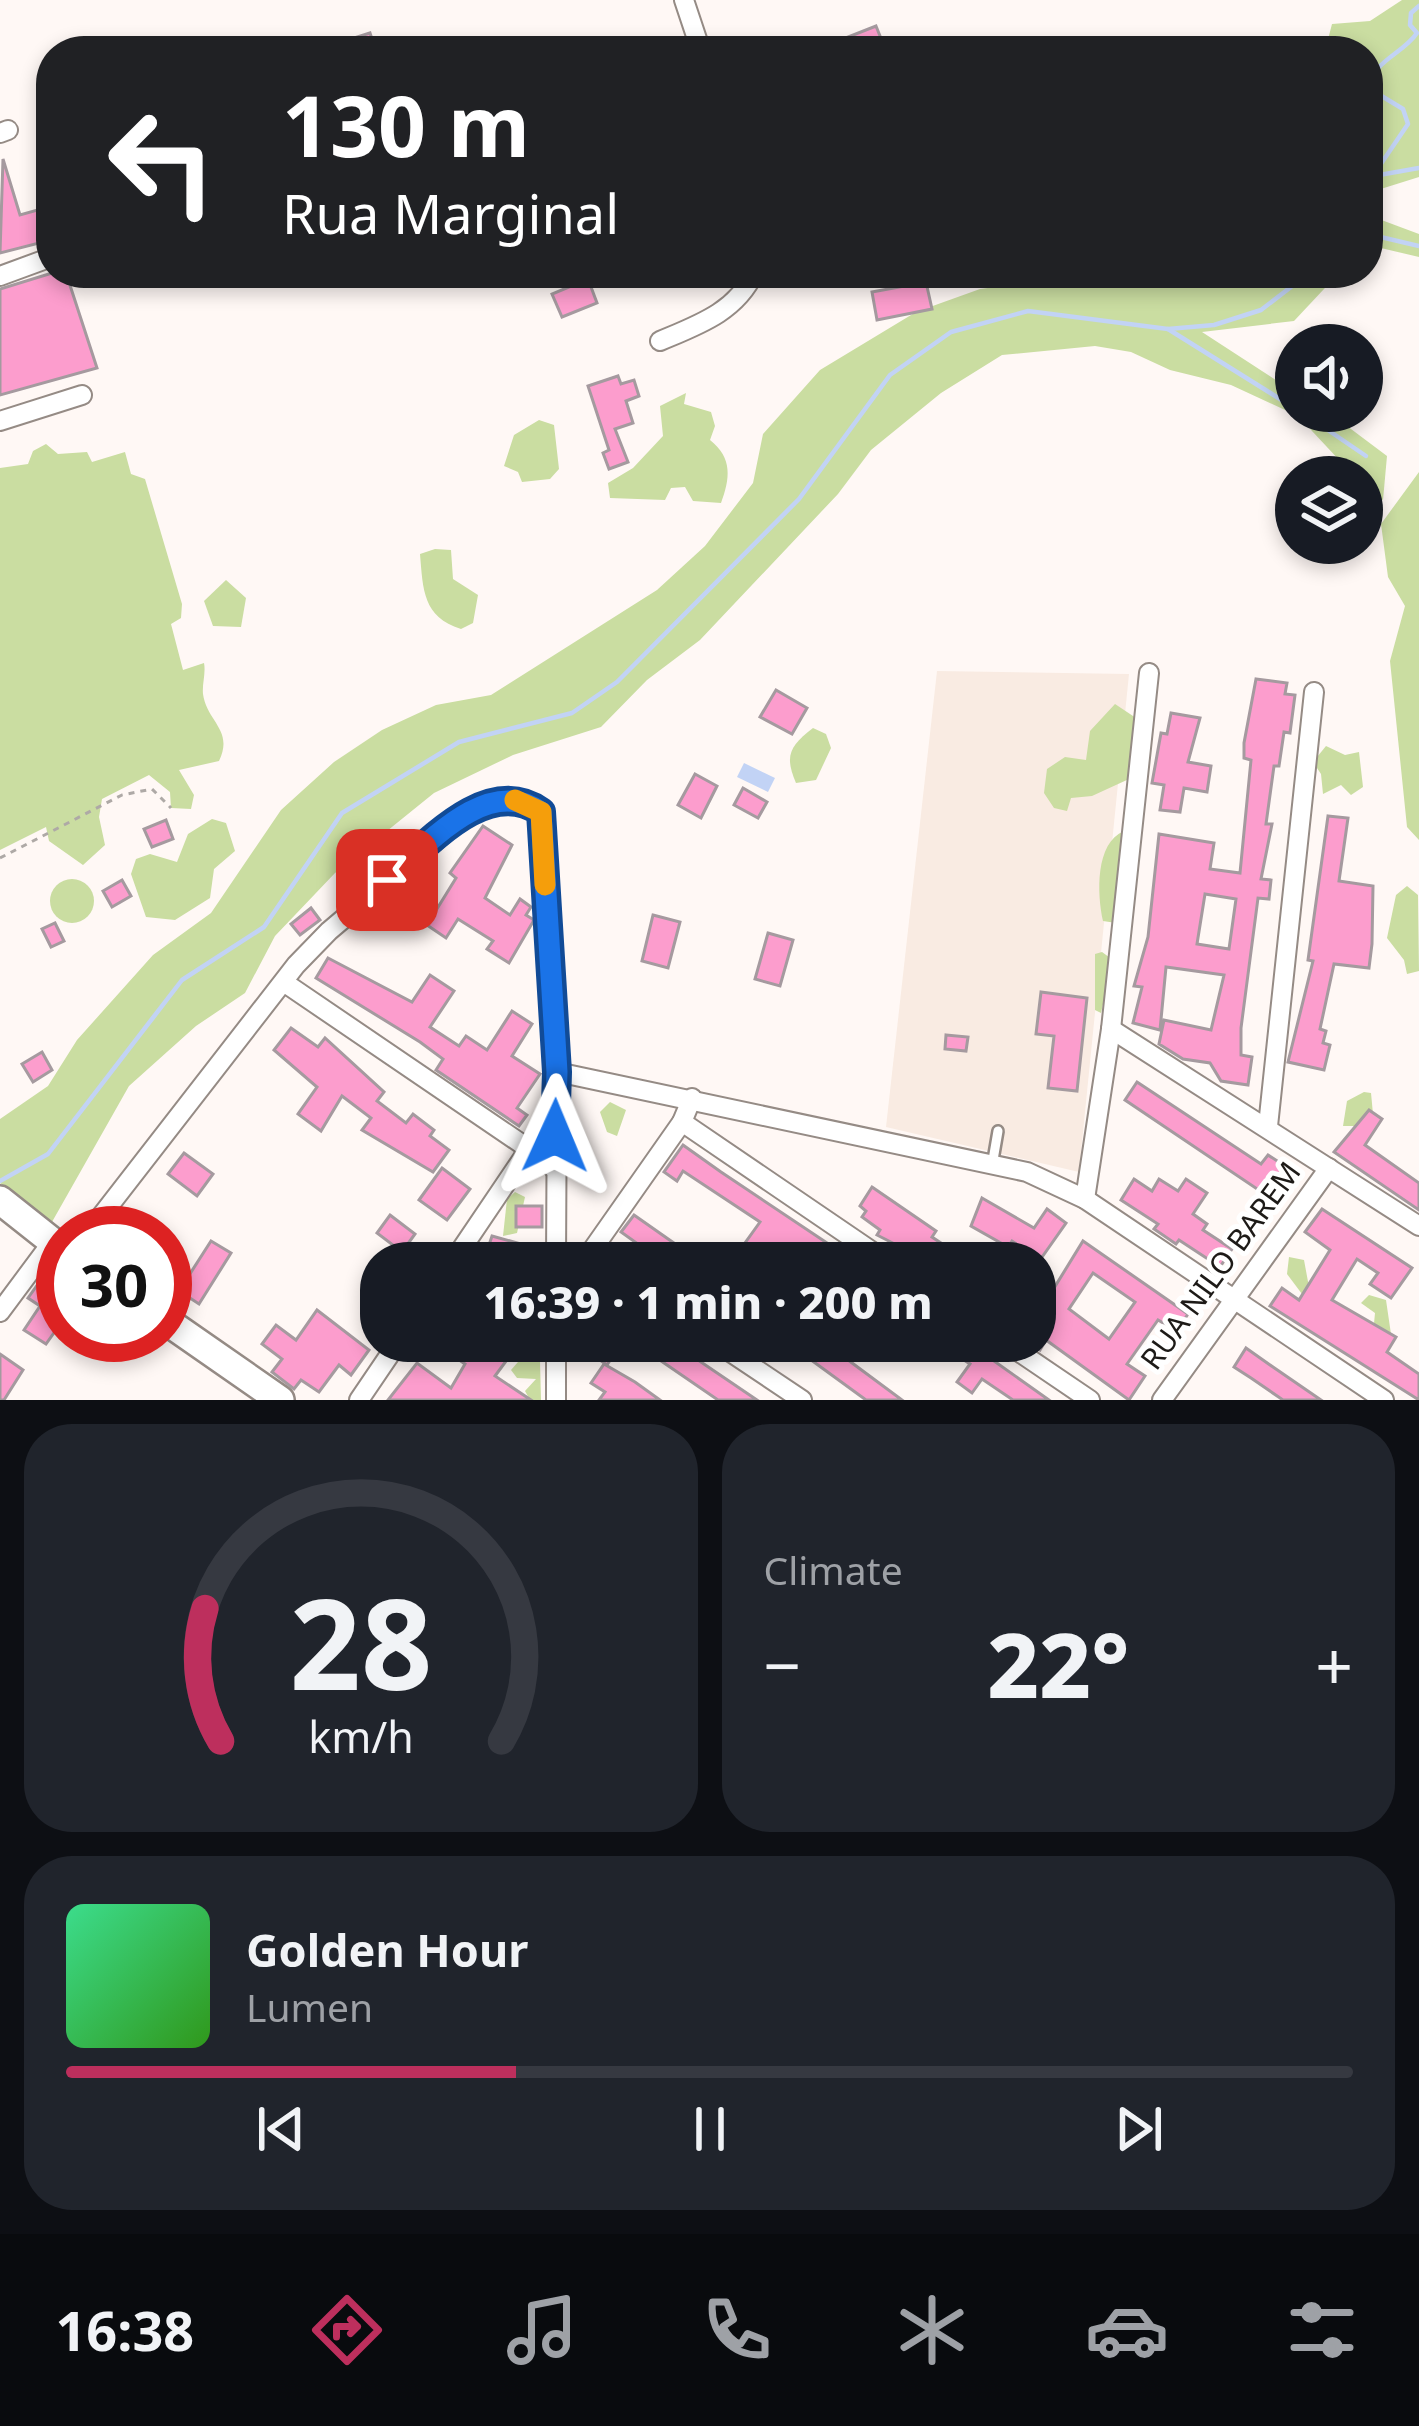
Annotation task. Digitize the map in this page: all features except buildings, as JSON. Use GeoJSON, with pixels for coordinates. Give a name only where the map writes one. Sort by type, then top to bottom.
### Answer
{"type":"FeatureCollection","features":[{"type":"Feature","properties":{"kind":"street"},"geometry":{"type":"LineString","coordinates":[[684,0],[696,36]]}},
{"type":"Feature","properties":{"kind":"street"},"geometry":{"type":"LineString","coordinates":[[0,276],[36,263]]}},
{"type":"Feature","properties":{"kind":"street"},"geometry":{"type":"LineString","coordinates":[[660,341],[715,318],[747,288]]}},
{"type":"Feature","properties":{"kind":"street"},"geometry":{"type":"LineString","coordinates":[[0,422],[82,395]]}},
{"type":"Feature","properties":{"kind":"street"},"geometry":{"type":"LineString","coordinates":[[1084,1199],[1111,1029],[1149,673]]}},
{"type":"Feature","properties":{"kind":"street"},"geometry":{"type":"LineString","coordinates":[[1268,1126],[1314,692]]}},
{"type":"Feature","properties":{"kind":"street"},"geometry":{"type":"LineString","coordinates":[[109,1206],[329,931],[473,809],[519,800],[541,812],[557,1072],[556,1242]]}},
{"type":"Feature","properties":{"kind":"street"},"geometry":{"type":"LineString","coordinates":[[285,983],[555,1169]]}},
{"type":"Feature","properties":{"kind":"street"},"geometry":{"type":"LineString","coordinates":[[1111,1029],[1419,1226]]}},
{"type":"Feature","properties":{"kind":"street"},"geometry":{"type":"LineString","coordinates":[[557,1072],[993,1160],[1084,1199],[1384,1400]]}},
{"type":"Feature","properties":{"kind":"street"},"geometry":{"type":"LineString","coordinates":[[603,1242],[682,1122],[692,1098]]}},
{"type":"Feature","properties":{"kind":"street"},"geometry":{"type":"LineString","coordinates":[[682,1122],[858,1242]]}},
{"type":"Feature","properties":{"kind":"street"},"geometry":{"type":"LineString","coordinates":[[466,1242],[529,1149]]}},
{"type":"Feature","properties":{"kind":"street","name":"RUA NILO BAREM"},"geometry":{"type":"LineString","coordinates":[[1162,1400],[1329,1168]]}},
{"type":"Feature","properties":{"kind":"street"},"geometry":{"type":"LineString","coordinates":[[0,1200],[36,1229]]}},
{"type":"Feature","properties":{"kind":"street"},"geometry":{"type":"LineString","coordinates":[[556,1237],[563,1242]]}},
{"type":"Feature","properties":{"kind":"street"},"geometry":{"type":"LineString","coordinates":[[0,1312],[36,1270]]}},
{"type":"Feature","properties":{"kind":"street"},"geometry":{"type":"LineString","coordinates":[[192,1339],[280,1400]]}},
{"type":"Feature","properties":{"kind":"street"},"geometry":{"type":"LineString","coordinates":[[359,1400],[385,1362]]}},
{"type":"Feature","properties":{"kind":"street"},"geometry":{"type":"LineString","coordinates":[[556,1362],[556,1400]]}},
{"type":"Feature","properties":{"kind":"street"},"geometry":{"type":"LineString","coordinates":[[745,1362],[802,1400]]}},
{"type":"Feature","properties":{"kind":"street"},"geometry":{"type":"LineString","coordinates":[[1034,1362],[1090,1400]]}},
{"type":"Feature","properties":{"kind":"lane"},"geometry":{"type":"LineString","coordinates":[[993,1160],[998,1131]]}},
{"type":"Feature","properties":{"kind":"path"},"geometry":{"type":"LineString","coordinates":[[0,858],[122,795],[152,789],[171,808]]}},
{"type":"Feature","properties":{"kind":"shaded area"},"geometry":{"type":"Polygon","coordinates":[[[937,671],[1129,674],[1079,1172],[886,1127],[937,671]]]}},
{"type":"Feature","properties":{"kind":"green space"},"geometry":{"type":"Polygon","coordinates":[[[1402,0],[1419,0],[1419,177],[1383,188],[1383,36],[1329,36],[1332,24],[1370,21],[1402,0]]]}},
{"type":"Feature","properties":{"kind":"green space"},"geometry":{"type":"Polygon","coordinates":[[[1383,221],[1419,234],[1419,257],[1383,249],[1383,221]]]}},
{"type":"Feature","properties":{"kind":"green space"},"geometry":{"type":"Polygon","coordinates":[[[988,288],[1325,288],[1294,321],[1202,332],[1275,379],[1275,405],[1231,385],[1170,370],[1131,352],[1095,346],[1002,355],[941,393],[871,450],[838,494],[700,640],[647,680],[601,727],[513,755],[434,793],[335,873],[275,936],[245,993],[196,1026],[129,1086],[61,1206],[36,1206],[36,1218],[0,1183],[0,1119],[48,1086],[77,1040],[153,955],[211,913],[281,810],[334,762],[382,730],[436,705],[491,695],[657,590],[705,546],[753,483],[763,434],[820,370],[916,312],[988,288]]]}},
{"type":"Feature","properties":{"kind":"green space"},"geometry":{"type":"Polygon","coordinates":[[[686,393],[684,404],[711,412],[715,426],[710,440],[723,454],[727,469],[721,503],[693,501],[685,487],[671,488],[665,500],[610,498],[608,483],[633,468],[663,436],[660,406],[686,393]]]}},
{"type":"Feature","properties":{"kind":"green space"},"geometry":{"type":"Polygon","coordinates":[[[539,420],[554,425],[559,469],[550,479],[522,482],[518,472],[504,466],[514,435],[539,420]]]}},
{"type":"Feature","properties":{"kind":"green space"},"geometry":{"type":"Polygon","coordinates":[[[1313,432],[1355,432],[1387,456],[1383,500],[1383,456],[1335,456],[1313,432]]]}},
{"type":"Feature","properties":{"kind":"green space"},"geometry":{"type":"Polygon","coordinates":[[[46,444],[58,454],[87,452],[92,462],[125,452],[131,474],[145,479],[182,604],[181,618],[171,624],[183,670],[204,663],[205,704],[223,741],[219,761],[179,770],[194,795],[191,809],[171,808],[170,792],[149,775],[102,799],[99,817],[105,845],[83,865],[49,841],[46,827],[0,850],[0,468],[28,464],[33,451],[46,444]]]}},
{"type":"Feature","properties":{"kind":"green space"},"geometry":{"type":"Polygon","coordinates":[[[1419,472],[1419,840],[1407,827],[1390,661],[1405,606],[1388,577],[1383,521],[1419,472]]]}},
{"type":"Feature","properties":{"kind":"green space"},"geometry":{"type":"Polygon","coordinates":[[[451,550],[453,579],[478,595],[473,623],[461,629],[439,617],[427,600],[420,554],[451,550]]]}},
{"type":"Feature","properties":{"kind":"green space"},"geometry":{"type":"Polygon","coordinates":[[[226,580],[246,598],[241,627],[213,626],[204,601],[226,580]]]}},
{"type":"Feature","properties":{"kind":"green space"},"geometry":{"type":"Polygon","coordinates":[[[1115,704],[1139,720],[1129,779],[1092,796],[1071,798],[1067,811],[1054,808],[1044,793],[1047,769],[1065,757],[1086,760],[1090,731],[1115,704]]]}},
{"type":"Feature","properties":{"kind":"green space"},"geometry":{"type":"Polygon","coordinates":[[[813,728],[826,734],[831,748],[816,780],[796,783],[791,752],[813,728]]]}},
{"type":"Feature","properties":{"kind":"green space"},"geometry":{"type":"Polygon","coordinates":[[[1326,746],[1345,755],[1359,752],[1363,787],[1351,795],[1341,785],[1323,794],[1321,774],[1313,762],[1326,746]]]}},
{"type":"Feature","properties":{"kind":"green space"},"geometry":{"type":"Polygon","coordinates":[[[212,819],[226,823],[235,851],[214,869],[210,898],[175,920],[146,917],[131,874],[136,859],[150,854],[177,862],[188,834],[212,819]]]}},
{"type":"Feature","properties":{"kind":"green space"},"geometry":{"type":"Polygon","coordinates":[[[1124,831],[1116,923],[1103,921],[1099,884],[1103,858],[1124,831]]]}},
{"type":"Feature","properties":{"kind":"green space"},"geometry":{"type":"Polygon","coordinates":[[[72,879],[88,885],[94,901],[88,917],[72,923],[56,917],[50,901],[56,885],[72,879]]]}},
{"type":"Feature","properties":{"kind":"green space"},"geometry":{"type":"Polygon","coordinates":[[[1407,886],[1418,895],[1419,971],[1407,974],[1404,960],[1387,938],[1396,895],[1407,886]]]}},
{"type":"Feature","properties":{"kind":"green space"},"geometry":{"type":"Polygon","coordinates":[[[1102,952],[1113,960],[1101,1013],[1095,1010],[1095,954],[1102,952]]]}},
{"type":"Feature","properties":{"kind":"green space"},"geometry":{"type":"Polygon","coordinates":[[[1371,1093],[1373,1114],[1358,1126],[1343,1126],[1347,1101],[1371,1093]]]}},
{"type":"Feature","properties":{"kind":"green space"},"geometry":{"type":"Polygon","coordinates":[[[610,1102],[626,1110],[617,1136],[607,1132],[600,1112],[610,1102]]]}},
{"type":"Feature","properties":{"kind":"green space"},"geometry":{"type":"Polygon","coordinates":[[[515,1192],[525,1197],[517,1233],[503,1236],[507,1199],[515,1192]]]}},
{"type":"Feature","properties":{"kind":"green space"},"geometry":{"type":"Polygon","coordinates":[[[1289,1257],[1304,1260],[1309,1287],[1335,1302],[1305,1298],[1287,1274],[1289,1257]]]}},
{"type":"Feature","properties":{"kind":"green space"},"geometry":{"type":"Polygon","coordinates":[[[1369,1295],[1386,1300],[1392,1341],[1373,1334],[1375,1313],[1361,1303],[1369,1295]]]}},
{"type":"Feature","properties":{"kind":"green space"},"geometry":{"type":"Polygon","coordinates":[[[518,1362],[540,1362],[541,1400],[530,1400],[525,1391],[536,1379],[517,1378],[511,1370],[518,1362]]]}},
{"type":"Feature","properties":{"kind":"water"},"geometry":{"type":"Polygon","coordinates":[[[744,763],[775,778],[768,792],[737,777],[744,763]]]}},
{"type":"Feature","properties":{"kind":"waterway"},"geometry":{"type":"LineString","coordinates":[[1383,63],[1417,33],[1410,25],[1411,13],[1419,6]]}},
{"type":"Feature","properties":{"kind":"waterway"},"geometry":{"type":"LineString","coordinates":[[1383,97],[1403,109],[1408,124],[1383,161]]}},
{"type":"Feature","properties":{"kind":"waterway"},"geometry":{"type":"LineString","coordinates":[[1383,174],[1419,168]]}},
{"type":"Feature","properties":{"kind":"waterway"},"geometry":{"type":"LineString","coordinates":[[1383,238],[1419,246]]}},
{"type":"Feature","properties":{"kind":"waterway"},"geometry":{"type":"LineString","coordinates":[[0,1181],[48,1154],[182,980],[264,927],[342,813],[459,742],[572,713],[617,682],[799,499],[890,375],[951,332],[1028,311],[1168,329],[1214,325],[1261,310],[1290,288]]}},
{"type":"Feature","properties":{"kind":"waterway"},"geometry":{"type":"LineString","coordinates":[[1168,329],[1275,396]]}},
{"type":"Feature","properties":{"kind":"waterway"},"geometry":{"type":"LineString","coordinates":[[1331,432],[1366,456]]}},
{"type":"Feature","properties":{"kind":"slow traffic"},"geometry":{"type":"LineString","coordinates":[[515,800],[541,812],[545,885]]}},
{"type":"Feature","properties":{"kind":"route"},"geometry":{"type":"LineString","coordinates":[[387,880],[473,809],[519,800],[541,812],[557,1072],[555,1136]]}}]}
